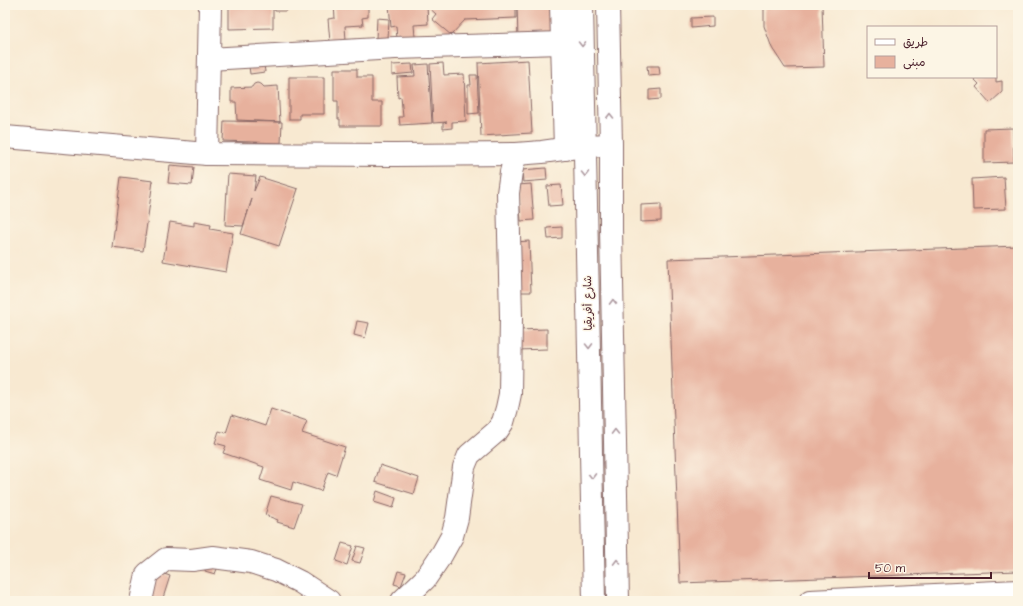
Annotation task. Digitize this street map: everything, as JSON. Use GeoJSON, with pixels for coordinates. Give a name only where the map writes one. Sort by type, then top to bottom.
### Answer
{"type":"FeatureCollection","features":[{"type":"Feature","properties":{"kind":"street"},"geometry":{"type":"LineString","coordinates":[[207,154],[210,5]]}},
{"type":"Feature","properties":{"kind":"street"},"geometry":{"type":"LineString","coordinates":[[561,5],[562,43],[574,148]]}},
{"type":"Feature","properties":{"kind":"street","name":"شارع أفريقيا"},"geometry":{"type":"LineString","coordinates":[[582,5],[574,148],[594,601]]}},
{"type":"Feature","properties":{"kind":"street"},"geometry":{"type":"LineString","coordinates":[[608,5],[618,601]]}},
{"type":"Feature","properties":{"kind":"street"},"geometry":{"type":"LineString","coordinates":[[209,59],[395,48],[562,43]]}},
{"type":"Feature","properties":{"kind":"street"},"geometry":{"type":"LineString","coordinates":[[5,137],[207,154],[516,154],[611,145]]}},
{"type":"Feature","properties":{"kind":"street"},"geometry":{"type":"LineString","coordinates":[[402,601],[425,579],[452,536],[458,518],[464,467],[469,455],[497,431],[503,422],[507,408],[510,394],[511,317],[508,193],[511,172],[516,154]]}},
{"type":"Feature","properties":{"kind":"street"},"geometry":{"type":"LineString","coordinates":[[141,601],[146,574],[166,559],[192,560],[213,557],[250,562],[276,570],[300,582],[329,601]]}},
{"type":"Feature","properties":{"kind":"street"},"geometry":{"type":"LineString","coordinates":[[810,601],[1018,591]]}},
{"type":"Feature","properties":{"kind":"building"},"geometry":{"type":"Polygon","coordinates":[[[229,5],[273,5],[273,28],[229,29],[229,5]]]}},
{"type":"Feature","properties":{"kind":"building"},"geometry":{"type":"Polygon","coordinates":[[[274,5],[287,5],[287,11],[275,11],[274,5]]]}},
{"type":"Feature","properties":{"kind":"building"},"geometry":{"type":"Polygon","coordinates":[[[334,5],[368,5],[368,17],[362,18],[363,25],[345,26],[346,41],[330,42],[328,19],[335,18],[334,5]]]}},
{"type":"Feature","properties":{"kind":"building"},"geometry":{"type":"Polygon","coordinates":[[[389,5],[427,5],[428,24],[414,25],[415,37],[397,39],[396,26],[391,27],[389,5]]]}},
{"type":"Feature","properties":{"kind":"building"},"geometry":{"type":"Polygon","coordinates":[[[516,5],[516,18],[465,20],[451,35],[432,19],[436,14],[427,6],[516,5]]]}},
{"type":"Feature","properties":{"kind":"building"},"geometry":{"type":"Polygon","coordinates":[[[517,5],[551,5],[552,38],[518,39],[517,5]]]}},
{"type":"Feature","properties":{"kind":"building"},"geometry":{"type":"Polygon","coordinates":[[[822,5],[824,67],[785,68],[772,48],[764,26],[764,6],[822,5]]]}},
{"type":"Feature","properties":{"kind":"building"},"geometry":{"type":"Polygon","coordinates":[[[713,17],[713,26],[691,28],[691,18],[713,17]]]}},
{"type":"Feature","properties":{"kind":"building"},"geometry":{"type":"Polygon","coordinates":[[[377,18],[389,19],[388,39],[376,39],[377,18]]]}},
{"type":"Feature","properties":{"kind":"building"},"geometry":{"type":"Polygon","coordinates":[[[528,60],[532,133],[481,136],[478,63],[528,60]]]}},
{"type":"Feature","properties":{"kind":"building"},"geometry":{"type":"Polygon","coordinates":[[[443,63],[444,75],[464,74],[466,121],[452,122],[452,128],[443,129],[443,123],[447,122],[433,123],[430,64],[443,63]]]}},
{"type":"Feature","properties":{"kind":"building"},"geometry":{"type":"Polygon","coordinates":[[[412,64],[413,73],[392,75],[392,65],[412,64]]]}},
{"type":"Feature","properties":{"kind":"building"},"geometry":{"type":"Polygon","coordinates":[[[428,64],[432,123],[400,125],[399,117],[403,117],[401,97],[398,98],[397,77],[415,76],[414,65],[428,64]]]}},
{"type":"Feature","properties":{"kind":"building"},"geometry":{"type":"Polygon","coordinates":[[[264,65],[265,72],[250,74],[249,66],[264,65]]]}},
{"type":"Feature","properties":{"kind":"building"},"geometry":{"type":"Polygon","coordinates":[[[647,66],[659,66],[660,75],[648,76],[647,66]]]}},
{"type":"Feature","properties":{"kind":"building"},"geometry":{"type":"Polygon","coordinates":[[[334,69],[357,69],[357,77],[372,77],[372,102],[382,102],[382,126],[340,126],[340,119],[338,119],[338,101],[334,101],[334,69]]]}},
{"type":"Feature","properties":{"kind":"building"},"geometry":{"type":"Polygon","coordinates":[[[470,75],[477,75],[479,113],[468,114],[468,85],[471,85],[470,75]]]}},
{"type":"Feature","properties":{"kind":"building"},"geometry":{"type":"Polygon","coordinates":[[[289,77],[324,77],[324,114],[300,114],[300,119],[289,119],[289,77]]]}},
{"type":"Feature","properties":{"kind":"building"},"geometry":{"type":"Polygon","coordinates":[[[996,78],[996,82],[1002,81],[1002,92],[990,103],[976,87],[979,84],[974,79],[996,78]]]}},
{"type":"Feature","properties":{"kind":"building"},"geometry":{"type":"Polygon","coordinates":[[[257,83],[264,87],[278,86],[280,122],[237,120],[236,102],[231,102],[231,88],[252,87],[257,83]]]}},
{"type":"Feature","properties":{"kind":"building"},"geometry":{"type":"Polygon","coordinates":[[[661,89],[661,99],[649,100],[649,90],[661,89]]]}},
{"type":"Feature","properties":{"kind":"building"},"geometry":{"type":"Polygon","coordinates":[[[224,121],[282,122],[281,143],[223,141],[224,121]]]}},
{"type":"Feature","properties":{"kind":"building"},"geometry":{"type":"Polygon","coordinates":[[[1013,128],[1014,162],[984,163],[984,129],[1013,128]]]}},
{"type":"Feature","properties":{"kind":"building"},"geometry":{"type":"Polygon","coordinates":[[[170,165],[194,167],[192,185],[168,183],[170,165]]]}},
{"type":"Feature","properties":{"kind":"building"},"geometry":{"type":"Polygon","coordinates":[[[546,168],[547,180],[523,182],[522,170],[546,168]]]}},
{"type":"Feature","properties":{"kind":"building"},"geometry":{"type":"Polygon","coordinates":[[[228,174],[256,176],[254,191],[260,177],[298,189],[279,246],[241,234],[252,199],[243,226],[225,225],[228,174]]]}},
{"type":"Feature","properties":{"kind":"building"},"geometry":{"type":"Polygon","coordinates":[[[121,177],[153,181],[143,251],[112,247],[121,177]]]}},
{"type":"Feature","properties":{"kind":"building"},"geometry":{"type":"Polygon","coordinates":[[[1004,177],[1006,209],[973,210],[972,179],[1004,177]]]}},
{"type":"Feature","properties":{"kind":"building"},"geometry":{"type":"Polygon","coordinates":[[[531,184],[534,220],[521,221],[518,185],[531,184]]]}},
{"type":"Feature","properties":{"kind":"building"},"geometry":{"type":"Polygon","coordinates":[[[561,185],[563,205],[549,206],[547,186],[561,185]]]}},
{"type":"Feature","properties":{"kind":"building"},"geometry":{"type":"Polygon","coordinates":[[[661,204],[661,221],[641,222],[641,205],[661,204]]]}},
{"type":"Feature","properties":{"kind":"building"},"geometry":{"type":"Polygon","coordinates":[[[170,222],[194,226],[194,222],[211,225],[210,229],[233,233],[226,272],[163,261],[170,222]]]}},
{"type":"Feature","properties":{"kind":"building"},"geometry":{"type":"Polygon","coordinates":[[[562,227],[562,238],[548,239],[547,228],[562,227]]]}},
{"type":"Feature","properties":{"kind":"building"},"geometry":{"type":"Polygon","coordinates":[[[529,241],[531,292],[517,292],[515,242],[529,241]]]}},
{"type":"Feature","properties":{"kind":"building"},"geometry":{"type":"Polygon","coordinates":[[[1018,246],[1018,571],[680,583],[668,259],[1018,246]]]}},
{"type":"Feature","properties":{"kind":"building"},"geometry":{"type":"Polygon","coordinates":[[[357,321],[369,323],[365,338],[354,335],[357,321]]]}},
{"type":"Feature","properties":{"kind":"building"},"geometry":{"type":"Polygon","coordinates":[[[547,329],[547,349],[518,350],[517,330],[547,329]]]}},
{"type":"Feature","properties":{"kind":"building"},"geometry":{"type":"Polygon","coordinates":[[[271,409],[307,421],[302,433],[345,447],[336,475],[328,472],[321,491],[293,482],[291,490],[260,480],[264,467],[223,453],[226,446],[215,443],[219,431],[226,433],[232,415],[265,426],[271,409]]]}},
{"type":"Feature","properties":{"kind":"building"},"geometry":{"type":"Polygon","coordinates":[[[380,465],[419,478],[414,494],[375,482],[380,465]]]}},
{"type":"Feature","properties":{"kind":"building"},"geometry":{"type":"Polygon","coordinates":[[[377,491],[396,498],[393,508],[374,502],[377,491]]]}},
{"type":"Feature","properties":{"kind":"building"},"geometry":{"type":"Polygon","coordinates":[[[271,496],[302,504],[294,527],[277,522],[278,520],[265,515],[271,496]]]}},
{"type":"Feature","properties":{"kind":"building"},"geometry":{"type":"Polygon","coordinates":[[[342,543],[353,546],[347,565],[336,561],[342,543]]]}},
{"type":"Feature","properties":{"kind":"building"},"geometry":{"type":"Polygon","coordinates":[[[357,546],[365,548],[360,563],[352,561],[357,546]]]}},
{"type":"Feature","properties":{"kind":"building"},"geometry":{"type":"Polygon","coordinates":[[[208,561],[220,561],[215,574],[205,571],[208,561]]]}},
{"type":"Feature","properties":{"kind":"building"},"geometry":{"type":"Polygon","coordinates":[[[398,571],[406,573],[401,586],[394,584],[398,571]]]}},
{"type":"Feature","properties":{"kind":"building"},"geometry":{"type":"Polygon","coordinates":[[[158,572],[170,576],[162,601],[148,601],[158,572]]]}}]}
